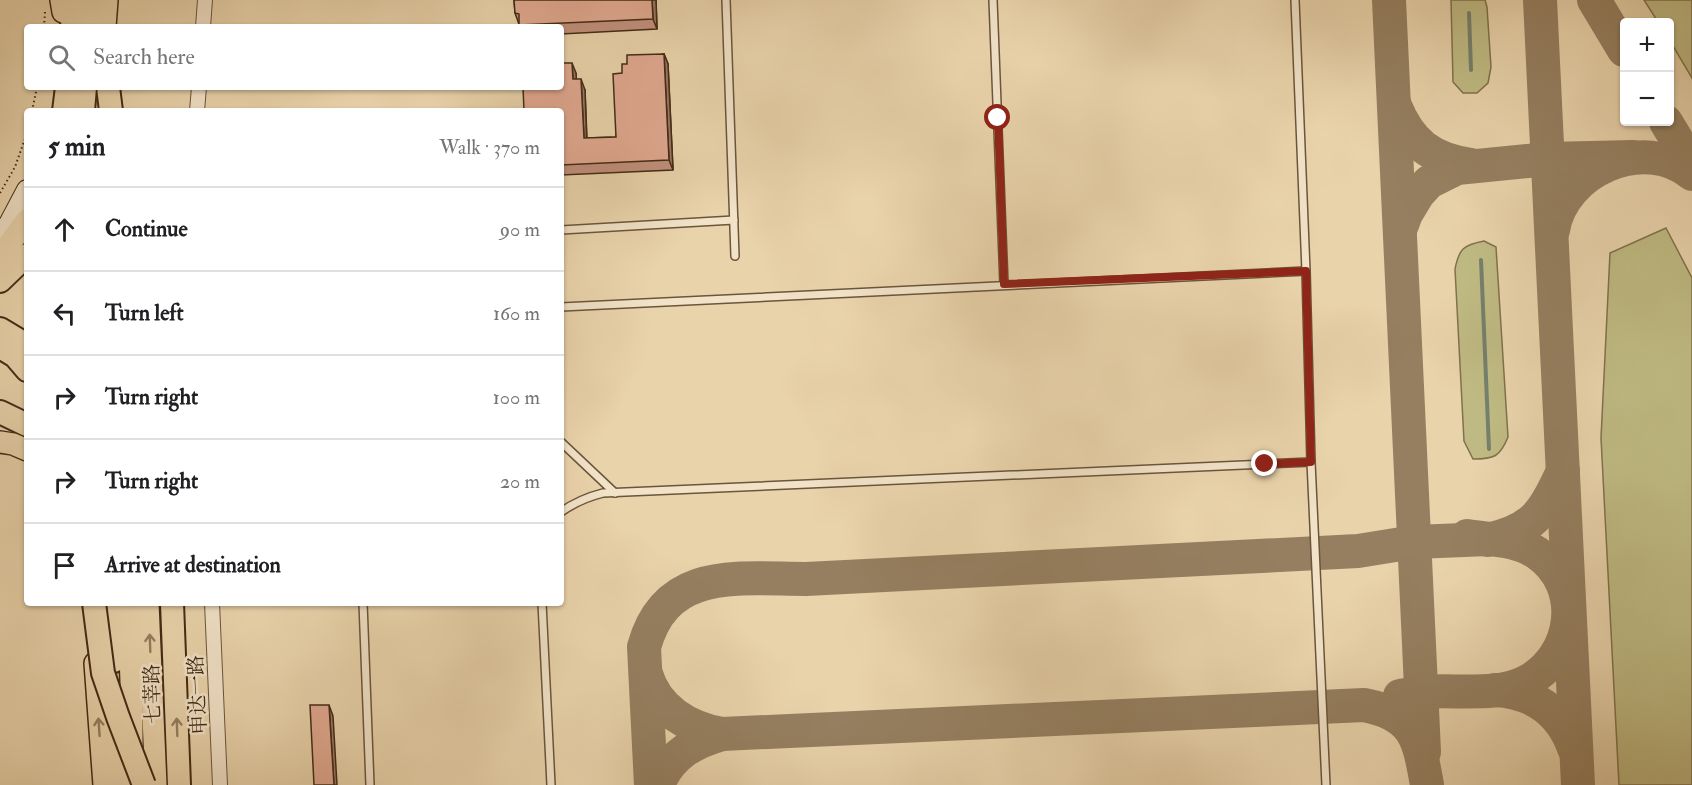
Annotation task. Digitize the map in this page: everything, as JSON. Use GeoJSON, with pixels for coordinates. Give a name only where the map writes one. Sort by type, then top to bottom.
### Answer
{"type":"FeatureCollection","features":[{"type":"Feature","properties":{"kind":"highway"},"geometry":{"type":"LineString","coordinates":[[91,24],[94,0]]}},
{"type":"Feature","properties":{"kind":"highway"},"geometry":{"type":"LineString","coordinates":[[101,0],[104,24]]}},
{"type":"Feature","properties":{"kind":"highway"},"geometry":{"type":"LineString","coordinates":[[64,108],[67,90]]}},
{"type":"Feature","properties":{"kind":"highway"},"geometry":{"type":"LineString","coordinates":[[83,108],[85,90]]}},
{"type":"Feature","properties":{"kind":"highway"},"geometry":{"type":"LineString","coordinates":[[108,90],[111,108]]}},
{"type":"Feature","properties":{"kind":"highway"},"geometry":{"type":"LineString","coordinates":[[0,257],[24,224]]}},
{"type":"Feature","properties":{"kind":"highway"},"geometry":{"type":"LineString","coordinates":[[0,281],[24,258]]}},
{"type":"Feature","properties":{"kind":"highway"},"geometry":{"type":"LineString","coordinates":[[0,329],[24,344]]}},
{"type":"Feature","properties":{"kind":"highway"},"geometry":{"type":"LineString","coordinates":[[0,347],[15,356],[24,366]]}},
{"type":"Feature","properties":{"kind":"highway"},"geometry":{"type":"LineString","coordinates":[[0,412],[24,424]]}},
{"type":"Feature","properties":{"kind":"highway"},"geometry":{"type":"LineString","coordinates":[[93,606],[103,673],[144,785]]}},
{"type":"Feature","properties":{"kind":"highway"},"geometry":{"type":"LineString","coordinates":[[111,606],[114,662]]}},
{"type":"Feature","properties":{"kind":"highway"},"geometry":{"type":"LineString","coordinates":[[172,606],[179,785]]}},
{"type":"Feature","properties":{"kind":"main road"},"geometry":{"type":"LineString","coordinates":[[104,24],[107,0]]}},
{"type":"Feature","properties":{"kind":"main road"},"geometry":{"type":"LineString","coordinates":[[56,108],[58,90]]}},
{"type":"Feature","properties":{"kind":"main road"},"geometry":{"type":"LineString","coordinates":[[102,90],[102,108]]}},
{"type":"Feature","properties":{"kind":"main road"},"geometry":{"type":"LineString","coordinates":[[0,236],[24,196]]}},
{"type":"Feature","properties":{"kind":"main road"},"geometry":{"type":"LineString","coordinates":[[0,433],[24,434]]}},
{"type":"Feature","properties":{"kind":"main road"},"geometry":{"type":"LineString","coordinates":[[0,442],[24,449]]}},
{"type":"Feature","properties":{"kind":"main road"},"geometry":{"type":"LineString","coordinates":[[93,606],[104,785]]}},
{"type":"Feature","properties":{"kind":"main road"},"geometry":{"type":"LineString","coordinates":[[128,606],[132,785]]}},
{"type":"Feature","properties":{"kind":"main road","name":"七莘路"},"geometry":{"type":"LineString","coordinates":[[148,606],[156,785]]}},
{"type":"Feature","properties":{"kind":"main road"},"geometry":{"type":"LineString","coordinates":[[114,662],[117,760],[115,785]]}},
{"type":"Feature","properties":{"kind":"main road"},"geometry":{"type":"LineString","coordinates":[[117,760],[123,785]]}},
{"type":"Feature","properties":{"kind":"street"},"geometry":{"type":"LineString","coordinates":[[203,24],[205,0]]}},
{"type":"Feature","properties":{"kind":"street"},"geometry":{"type":"LineString","coordinates":[[197,108],[199,90]]}},
{"type":"Feature","properties":{"kind":"street","name":"申达一路"},"geometry":{"type":"LineString","coordinates":[[212,606],[220,785]]}},
{"type":"Feature","properties":{"kind":"lane"},"geometry":{"type":"LineString","coordinates":[[726,0],[735,256]]}},
{"type":"Feature","properties":{"kind":"lane"},"geometry":{"type":"LineString","coordinates":[[993,0],[1004,284]]}},
{"type":"Feature","properties":{"kind":"lane"},"geometry":{"type":"LineString","coordinates":[[1295,0],[1311,462],[1326,785]]}},
{"type":"Feature","properties":{"kind":"lane"},"geometry":{"type":"LineString","coordinates":[[564,230],[734,220]]}},
{"type":"Feature","properties":{"kind":"lane"},"geometry":{"type":"LineString","coordinates":[[564,307],[1306,271]]}},
{"type":"Feature","properties":{"kind":"lane"},"geometry":{"type":"LineString","coordinates":[[564,445],[615,493]]}},
{"type":"Feature","properties":{"kind":"lane"},"geometry":{"type":"LineString","coordinates":[[564,510],[588,496],[615,493],[1311,462]]}},
{"type":"Feature","properties":{"kind":"lane"},"geometry":{"type":"LineString","coordinates":[[363,606],[370,785]]}},
{"type":"Feature","properties":{"kind":"lane"},"geometry":{"type":"LineString","coordinates":[[542,606],[551,785]]}},
{"type":"Feature","properties":{"kind":"path"},"geometry":{"type":"LineString","coordinates":[[47,24],[63,9]]}},
{"type":"Feature","properties":{"kind":"path"},"geometry":{"type":"LineString","coordinates":[[33,108],[36,90]]}},
{"type":"Feature","properties":{"kind":"path"},"geometry":{"type":"LineString","coordinates":[[0,193],[15,168],[24,142]]}},
{"type":"Feature","properties":{"kind":"shaded area"},"geometry":{"type":"Polygon","coordinates":[[[1451,0],[1485,0],[1487,7],[1491,67],[1488,83],[1477,93],[1463,93],[1453,82],[1451,0]]]}},
{"type":"Feature","properties":{"kind":"shaded area"},"geometry":{"type":"Polygon","coordinates":[[[1644,0],[1692,0],[1692,78],[1674,48],[1674,18],[1655,18],[1644,0]]]}},
{"type":"Feature","properties":{"kind":"shaded area"},"geometry":{"type":"Polygon","coordinates":[[[1666,228],[1692,278],[1692,785],[1619,785],[1601,438],[1610,253],[1666,228]]]}},
{"type":"Feature","properties":{"kind":"shaded area"},"geometry":{"type":"Polygon","coordinates":[[[1484,241],[1496,247],[1508,437],[1499,453],[1491,457],[1473,459],[1464,441],[1455,269],[1463,249],[1471,244],[1484,241]]]}},
{"type":"Feature","properties":{"kind":"building"},"geometry":{"type":"Polygon","coordinates":[[[514,0],[652,0],[653,19],[519,24],[519,14],[515,13],[514,0]]]}},
{"type":"Feature","properties":{"kind":"building"},"geometry":{"type":"Polygon","coordinates":[[[664,54],[669,160],[564,165],[564,108],[524,108],[523,90],[564,90],[564,63],[572,63],[573,79],[581,79],[584,138],[616,137],[613,74],[622,73],[622,64],[627,64],[627,55],[664,54]]]}},
{"type":"Feature","properties":{"kind":"building"},"geometry":{"type":"Polygon","coordinates":[[[310,705],[329,705],[334,785],[314,785],[310,705]]]}},
{"type":"Feature","properties":{"kind":"waterway"},"geometry":{"type":"LineString","coordinates":[[1469,13],[1471,70]]}},
{"type":"Feature","properties":{"kind":"waterway"},"geometry":{"type":"LineString","coordinates":[[1481,260],[1489,449]]}},
{"type":"Feature","properties":{"kind":"taxiway"},"geometry":{"type":"LineString","coordinates":[[1389,0],[1424,752]]}},
{"type":"Feature","properties":{"kind":"taxiway"},"geometry":{"type":"LineString","coordinates":[[1540,0],[1578,785]]}},
{"type":"Feature","properties":{"kind":"taxiway"},"geometry":{"type":"LineString","coordinates":[[1594,0],[1620,43]]}},
{"type":"Feature","properties":{"kind":"taxiway"},"geometry":{"type":"LineString","coordinates":[[1395,106],[1408,130],[1424,147],[1444,158],[1471,165]]}},
{"type":"Feature","properties":{"kind":"taxiway"},"geometry":{"type":"LineString","coordinates":[[1668,126],[1692,165]]}},
{"type":"Feature","properties":{"kind":"taxiway"},"geometry":{"type":"LineString","coordinates":[[1400,230],[1418,194],[1429,182],[1457,168],[1548,159],[1633,157]]}},
{"type":"Feature","properties":{"kind":"taxiway"},"geometry":{"type":"LineString","coordinates":[[1553,230],[1560,209],[1572,191],[1588,176],[1608,165],[1629,159],[1651,158],[1673,163],[1692,174]]}},
{"type":"Feature","properties":{"kind":"taxiway"},"geometry":{"type":"LineString","coordinates":[[1488,540],[1517,530],[1536,517],[1563,471]]}},
{"type":"Feature","properties":{"kind":"taxiway"},"geometry":{"type":"LineString","coordinates":[[1400,696],[1422,692],[1489,691],[1515,687],[1543,671],[1555,656],[1564,639],[1568,620],[1568,602],[1562,584],[1552,567],[1537,553],[1521,545],[1467,536]]}},
{"type":"Feature","properties":{"kind":"taxiway"},"geometry":{"type":"LineString","coordinates":[[651,785],[644,647],[655,621],[669,602],[687,590],[708,583],[731,579],[806,579],[1358,551],[1414,542],[1489,539]]}},
{"type":"Feature","properties":{"kind":"taxiway"},"geometry":{"type":"LineString","coordinates":[[646,674],[657,697],[675,715],[697,727],[722,734],[1364,705],[1395,715],[1405,723],[1417,743],[1427,785]]}},
{"type":"Feature","properties":{"kind":"taxiway"},"geometry":{"type":"LineString","coordinates":[[1495,690],[1522,695],[1544,706],[1562,724],[1574,748]]}},
{"type":"Feature","properties":{"kind":"taxiway"},"geometry":{"type":"LineString","coordinates":[[658,785],[675,758],[701,741],[722,734]]}},
{"type":"Feature","properties":{"kind":"route"},"geometry":{"type":"LineString","coordinates":[[998,118],[1004,284],[1306,271],[1311,462],[1265,464]]}}]}
